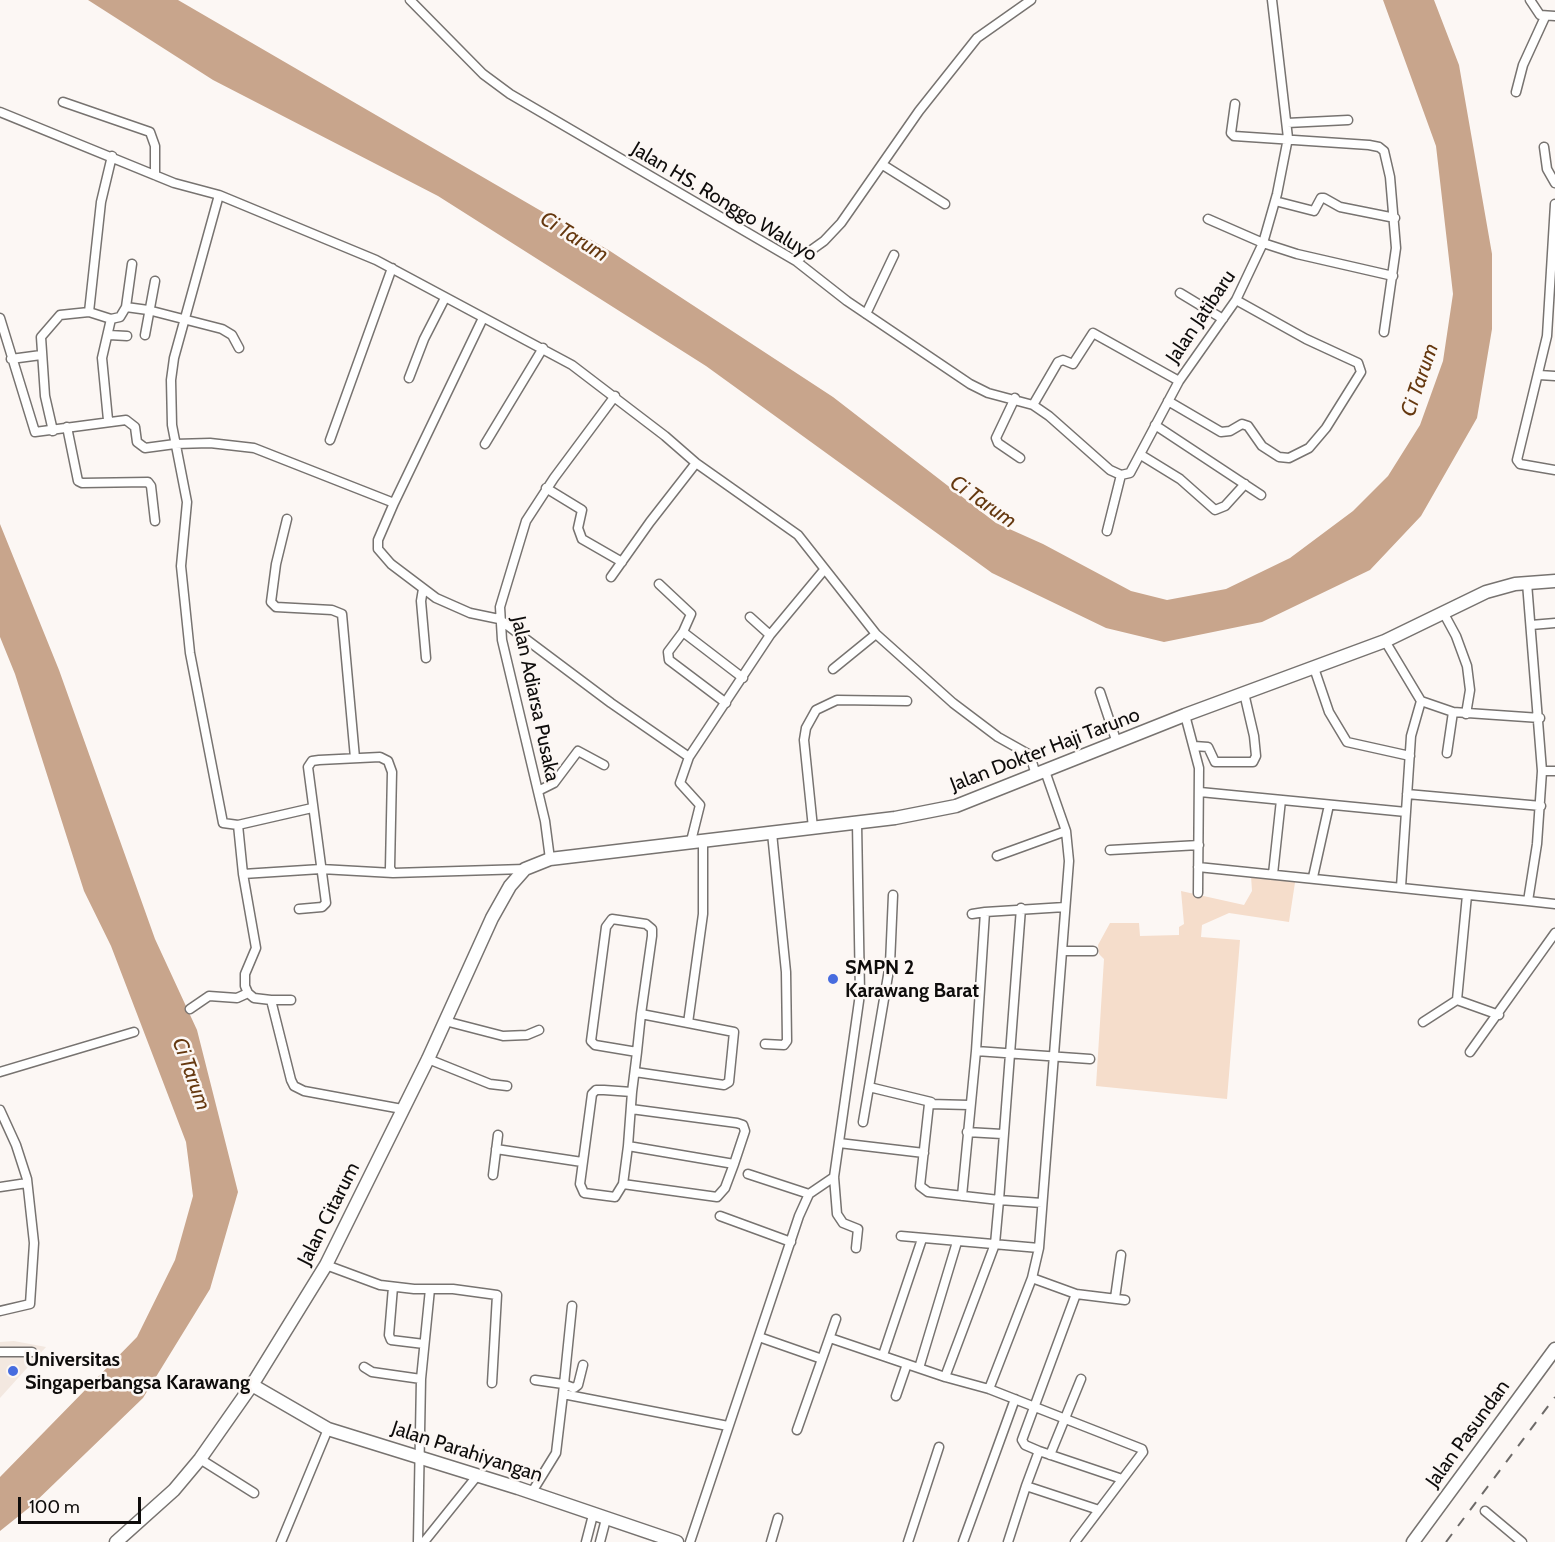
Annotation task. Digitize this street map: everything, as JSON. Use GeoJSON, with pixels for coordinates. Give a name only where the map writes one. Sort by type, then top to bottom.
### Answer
{"type":"FeatureCollection","features":[{"type":"Feature","properties":{"kind":"street","name":"Jalan HS. Ronggo Waluyo"},"geometry":{"type":"LineString","coordinates":[[410,0],[483,74],[510,94],[796,261],[866,314],[969,384],[988,393],[1015,398],[1033,405],[1050,416],[1110,470],[1121,475]]}},
{"type":"Feature","properties":{"kind":"street"},"geometry":{"type":"LineString","coordinates":[[796,261],[824,241],[841,223],[920,111],[977,39],[1031,0]]}},
{"type":"Feature","properties":{"kind":"street","name":"Jalan Jatibaru"},"geometry":{"type":"LineString","coordinates":[[1121,475],[1130,473],[1179,381],[1236,300],[1263,243],[1275,201],[1288,138],[1272,0]]}},
{"type":"Feature","properties":{"kind":"street"},"geometry":{"type":"LineString","coordinates":[[1530,0],[1536,13],[1545,18],[1555,16]]}},
{"type":"Feature","properties":{"kind":"street"},"geometry":{"type":"LineString","coordinates":[[1516,92],[1523,65],[1545,18]]}},
{"type":"Feature","properties":{"kind":"street"},"geometry":{"type":"LineString","coordinates":[[63,102],[150,132],[155,146],[155,175]]}},
{"type":"Feature","properties":{"kind":"street"},"geometry":{"type":"LineString","coordinates":[[1235,104],[1232,135],[1379,147],[1387,157],[1395,218],[1393,276],[1384,332]]}},
{"type":"Feature","properties":{"kind":"street"},"geometry":{"type":"LineString","coordinates":[[0,112],[155,175],[219,195],[392,268],[543,348],[615,396],[696,464],[790,528],[804,542],[876,634],[945,697],[998,737],[1030,755],[1066,831],[1069,846],[1039,1248],[1032,1278],[989,1389]]}},
{"type":"Feature","properties":{"kind":"street"},"geometry":{"type":"LineString","coordinates":[[1287,123],[1348,120]]}},
{"type":"Feature","properties":{"kind":"street"},"geometry":{"type":"LineString","coordinates":[[1544,147],[1547,169],[1555,183]]}},
{"type":"Feature","properties":{"kind":"street"},"geometry":{"type":"LineString","coordinates":[[89,312],[101,202],[112,156]]}},
{"type":"Feature","properties":{"kind":"street"},"geometry":{"type":"LineString","coordinates":[[883,165],[945,204]]}},
{"type":"Feature","properties":{"kind":"street"},"geometry":{"type":"LineString","coordinates":[[219,195],[172,367],[170,402],[175,444],[187,502],[181,566],[193,671],[208,737],[223,823],[228,826],[238,825],[312,808]]}},
{"type":"Feature","properties":{"kind":"street"},"geometry":{"type":"LineString","coordinates":[[1275,201],[1314,211],[1321,198],[1324,198],[1340,207],[1395,218]]}},
{"type":"Feature","properties":{"kind":"street"},"geometry":{"type":"LineString","coordinates":[[1555,204],[1547,336],[1516,459],[1520,464],[1555,470]]}},
{"type":"Feature","properties":{"kind":"street"},"geometry":{"type":"LineString","coordinates":[[1208,219],[1263,243],[1393,276]]}},
{"type":"Feature","properties":{"kind":"street"},"geometry":{"type":"LineString","coordinates":[[866,314],[894,255]]}},
{"type":"Feature","properties":{"kind":"street"},"geometry":{"type":"LineString","coordinates":[[53,431],[45,396],[41,337],[55,319],[73,312],[89,312],[111,319],[120,317],[126,307],[132,264]]}},
{"type":"Feature","properties":{"kind":"street"},"geometry":{"type":"LineString","coordinates":[[330,440],[392,268]]}},
{"type":"Feature","properties":{"kind":"street"},"geometry":{"type":"LineString","coordinates":[[145,334],[155,281]]}},
{"type":"Feature","properties":{"kind":"street"},"geometry":{"type":"LineString","coordinates":[[1180,293],[1223,319]]}},
{"type":"Feature","properties":{"kind":"street"},"geometry":{"type":"LineString","coordinates":[[409,378],[424,339],[445,298]]}},
{"type":"Feature","properties":{"kind":"street"},"geometry":{"type":"LineString","coordinates":[[1168,401],[1221,432],[1230,431],[1242,424],[1248,426],[1262,446],[1279,458],[1289,458],[1309,448],[1326,428],[1360,372],[1358,363],[1306,339],[1236,300]]}},
{"type":"Feature","properties":{"kind":"street"},"geometry":{"type":"LineString","coordinates":[[126,307],[186,318],[222,329],[232,335],[239,348]]}},
{"type":"Feature","properties":{"kind":"street"},"geometry":{"type":"LineString","coordinates":[[0,318],[35,432],[53,431],[108,420],[126,420],[132,423],[140,447],[175,444],[233,444],[254,448],[394,503]]}},
{"type":"Feature","properties":{"kind":"street"},"geometry":{"type":"LineString","coordinates":[[483,318],[394,503],[378,540],[378,549],[381,555],[423,589],[451,606],[499,619],[611,703],[689,757]]}},
{"type":"Feature","properties":{"kind":"street"},"geometry":{"type":"LineString","coordinates":[[108,420],[102,358],[111,319]]}},
{"type":"Feature","properties":{"kind":"street"},"geometry":{"type":"LineString","coordinates":[[1033,405],[1058,362],[1063,360],[1073,364],[1093,333],[1179,381]]}},
{"type":"Feature","properties":{"kind":"street"},"geometry":{"type":"LineString","coordinates":[[109,335],[127,336]]}},
{"type":"Feature","properties":{"kind":"street"},"geometry":{"type":"LineString","coordinates":[[485,444],[543,348]]}},
{"type":"Feature","properties":{"kind":"street"},"geometry":{"type":"LineString","coordinates":[[11,359],[41,356]]}},
{"type":"Feature","properties":{"kind":"street"},"geometry":{"type":"LineString","coordinates":[[1539,375],[1555,376]]}},
{"type":"Feature","properties":{"kind":"street","name":"Jalan Adiarsa Pusaka"},"geometry":{"type":"LineString","coordinates":[[550,859],[538,791],[499,619],[504,586],[526,521],[546,489],[615,396]]}},
{"type":"Feature","properties":{"kind":"street"},"geometry":{"type":"LineString","coordinates":[[1015,398],[996,438],[998,443],[1020,458]]}},
{"type":"Feature","properties":{"kind":"street"},"geometry":{"type":"LineString","coordinates":[[1155,425],[1261,495]]}},
{"type":"Feature","properties":{"kind":"street"},"geometry":{"type":"LineString","coordinates":[[67,427],[78,480],[82,483],[148,482],[151,486],[155,521]]}},
{"type":"Feature","properties":{"kind":"street"},"geometry":{"type":"LineString","coordinates":[[1141,455],[1180,479],[1215,510],[1225,506],[1245,484]]}},
{"type":"Feature","properties":{"kind":"street"},"geometry":{"type":"LineString","coordinates":[[611,577],[696,464]]}},
{"type":"Feature","properties":{"kind":"street"},"geometry":{"type":"LineString","coordinates":[[1107,531],[1121,475]]}},
{"type":"Feature","properties":{"kind":"street"},"geometry":{"type":"LineString","coordinates":[[546,489],[582,510],[578,528],[582,539],[622,562]]}},
{"type":"Feature","properties":{"kind":"street"},"geometry":{"type":"LineString","coordinates":[[287,519],[276,564],[271,602],[276,607],[332,610],[342,614],[355,758]]}},
{"type":"Feature","properties":{"kind":"street"},"geometry":{"type":"LineString","coordinates":[[688,1023],[703,914],[697,841],[700,806],[680,783],[689,757],[770,635],[824,570]]}},
{"type":"Feature","properties":{"kind":"street","name":"Jalan Dokter Haji Taruno"},"geometry":{"type":"LineString","coordinates":[[525,869],[550,859],[857,823],[956,806],[1185,715],[1385,641],[1486,592],[1527,583],[1555,581]]}},
{"type":"Feature","properties":{"kind":"street"},"geometry":{"type":"LineString","coordinates":[[1527,583],[1540,718],[1542,771],[1541,806],[1527,901]]}},
{"type":"Feature","properties":{"kind":"street"},"geometry":{"type":"LineString","coordinates":[[659,584],[691,614],[683,632],[668,652],[669,660],[726,703]]}},
{"type":"Feature","properties":{"kind":"street"},"geometry":{"type":"LineString","coordinates":[[423,589],[421,601],[426,658]]}},
{"type":"Feature","properties":{"kind":"street"},"geometry":{"type":"LineString","coordinates":[[1443,612],[1456,636],[1467,666],[1469,696],[1466,714]]}},
{"type":"Feature","properties":{"kind":"street"},"geometry":{"type":"LineString","coordinates":[[750,617],[770,635]]}},
{"type":"Feature","properties":{"kind":"street"},"geometry":{"type":"LineString","coordinates":[[1531,625],[1555,624]]}},
{"type":"Feature","properties":{"kind":"street"},"geometry":{"type":"LineString","coordinates":[[683,632],[743,678]]}},
{"type":"Feature","properties":{"kind":"street"},"geometry":{"type":"LineString","coordinates":[[833,669],[876,634]]}},
{"type":"Feature","properties":{"kind":"street"},"geometry":{"type":"LineString","coordinates":[[1385,641],[1421,701],[1466,714],[1540,718]]}},
{"type":"Feature","properties":{"kind":"street"},"geometry":{"type":"LineString","coordinates":[[1314,668],[1329,712],[1347,742],[1410,756]]}},
{"type":"Feature","properties":{"kind":"street"},"geometry":{"type":"LineString","coordinates":[[1100,692],[1117,743]]}},
{"type":"Feature","properties":{"kind":"street"},"geometry":{"type":"LineString","coordinates":[[1194,747],[1208,747],[1215,762],[1253,762],[1256,756],[1254,736],[1244,693]]}},
{"type":"Feature","properties":{"kind":"street"},"geometry":{"type":"LineString","coordinates":[[813,828],[804,740],[806,728],[816,710],[837,700],[907,701]]}},
{"type":"Feature","properties":{"kind":"street"},"geometry":{"type":"LineString","coordinates":[[1401,887],[1411,736],[1421,701]]}},
{"type":"Feature","properties":{"kind":"street"},"geometry":{"type":"LineString","coordinates":[[1447,753],[1453,712]]}},
{"type":"Feature","properties":{"kind":"street"},"geometry":{"type":"LineString","coordinates":[[1185,715],[1199,768],[1197,893]]}},
{"type":"Feature","properties":{"kind":"street"},"geometry":{"type":"LineString","coordinates":[[538,791],[554,783],[578,751],[604,765]]}},
{"type":"Feature","properties":{"kind":"street"},"geometry":{"type":"LineString","coordinates":[[298,909],[324,906],[308,767],[312,762],[380,757],[388,760],[392,772],[390,868],[393,873]]}},
{"type":"Feature","properties":{"kind":"street"},"geometry":{"type":"LineString","coordinates":[[1542,771],[1555,771]]}},
{"type":"Feature","properties":{"kind":"street"},"geometry":{"type":"LineString","coordinates":[[1200,792],[1406,812]]}},
{"type":"Feature","properties":{"kind":"street"},"geometry":{"type":"LineString","coordinates":[[1407,794],[1541,806]]}},
{"type":"Feature","properties":{"kind":"street"},"geometry":{"type":"LineString","coordinates":[[1273,874],[1281,800]]}},
{"type":"Feature","properties":{"kind":"street"},"geometry":{"type":"LineString","coordinates":[[1313,877],[1329,805]]}},
{"type":"Feature","properties":{"kind":"street"},"geometry":{"type":"LineString","coordinates":[[856,1248],[858,1229],[839,1220],[834,1177],[861,984],[857,823]]}},
{"type":"Feature","properties":{"kind":"street"},"geometry":{"type":"LineString","coordinates":[[238,825],[243,874],[256,948],[245,974],[248,993],[254,998],[291,1000]]}},
{"type":"Feature","properties":{"kind":"street"},"geometry":{"type":"LineString","coordinates":[[998,856],[1066,831]]}},
{"type":"Feature","properties":{"kind":"street"},"geometry":{"type":"LineString","coordinates":[[765,1044],[783,1045],[787,1041],[786,972],[772,833]]}},
{"type":"Feature","properties":{"kind":"street"},"geometry":{"type":"LineString","coordinates":[[1110,850],[1199,845]]}},
{"type":"Feature","properties":{"kind":"street"},"geometry":{"type":"LineString","coordinates":[[1198,867],[1313,877],[1555,904]]}},
{"type":"Feature","properties":{"kind":"street"},"geometry":{"type":"LineString","coordinates":[[243,874],[321,869],[393,873],[525,869]]}},
{"type":"Feature","properties":{"kind":"street","name":"Jalan Citarum"},"geometry":{"type":"LineString","coordinates":[[116,1542],[160,1504],[200,1459],[252,1385],[326,1265],[428,1059],[492,918],[510,886],[525,869]]}},
{"type":"Feature","properties":{"kind":"street"},"geometry":{"type":"LineString","coordinates":[[863,1122],[890,964],[893,895]]}},
{"type":"Feature","properties":{"kind":"street"},"geometry":{"type":"LineString","coordinates":[[1457,1000],[1467,895]]}},
{"type":"Feature","properties":{"kind":"street"},"geometry":{"type":"LineString","coordinates":[[972,914],[1021,908],[1065,907]]}},
{"type":"Feature","properties":{"kind":"street"},"geometry":{"type":"LineString","coordinates":[[945,1377],[995,1244],[1021,908]]}},
{"type":"Feature","properties":{"kind":"street"},"geometry":{"type":"LineString","coordinates":[[962,1196],[969,1105],[972,1102],[985,912]]}},
{"type":"Feature","properties":{"kind":"street"},"geometry":{"type":"LineString","coordinates":[[632,1092],[596,1090],[592,1094],[580,1184],[584,1193],[615,1197],[623,1184],[652,929],[640,922],[612,919],[606,927],[591,1041],[595,1045],[637,1052]]}},
{"type":"Feature","properties":{"kind":"street"},"geometry":{"type":"LineString","coordinates":[[1470,1052],[1499,1015],[1555,933]]}},
{"type":"Feature","properties":{"kind":"street"},"geometry":{"type":"LineString","coordinates":[[1062,951],[1093,951]]}},
{"type":"Feature","properties":{"kind":"street"},"geometry":{"type":"LineString","coordinates":[[190,1009],[209,996],[237,998],[248,993]]}},
{"type":"Feature","properties":{"kind":"street"},"geometry":{"type":"LineString","coordinates":[[271,1000],[279,1040],[294,1086],[304,1091],[402,1109]]}},
{"type":"Feature","properties":{"kind":"street"},"geometry":{"type":"LineString","coordinates":[[1457,1000],[1499,1015]]}},
{"type":"Feature","properties":{"kind":"street"},"geometry":{"type":"LineString","coordinates":[[1423,1022],[1457,1000]]}},
{"type":"Feature","properties":{"kind":"street"},"geometry":{"type":"LineString","coordinates":[[635,1072],[724,1085],[729,1082],[734,1032],[641,1014]]}},
{"type":"Feature","properties":{"kind":"street"},"geometry":{"type":"LineString","coordinates":[[445,1021],[512,1037],[527,1035],[539,1030]]}},
{"type":"Feature","properties":{"kind":"street"},"geometry":{"type":"LineString","coordinates":[[0,1072],[134,1032]]}},
{"type":"Feature","properties":{"kind":"street"},"geometry":{"type":"LineString","coordinates":[[976,1051],[1090,1059]]}},
{"type":"Feature","properties":{"kind":"street"},"geometry":{"type":"LineString","coordinates":[[428,1059],[490,1084],[507,1086]]}},
{"type":"Feature","properties":{"kind":"street"},"geometry":{"type":"LineString","coordinates":[[869,1087],[931,1102],[969,1105]]}},
{"type":"Feature","properties":{"kind":"street"},"geometry":{"type":"LineString","coordinates":[[931,1102],[927,1108],[920,1186],[922,1190],[1042,1203]]}},
{"type":"Feature","properties":{"kind":"street"},"geometry":{"type":"LineString","coordinates":[[623,1184],[717,1197],[725,1188],[745,1131],[743,1125],[631,1109]]}},
{"type":"Feature","properties":{"kind":"street"},"geometry":{"type":"LineString","coordinates":[[0,1110],[19,1152],[27,1183],[34,1243],[30,1304],[0,1311]]}},
{"type":"Feature","properties":{"kind":"street"},"geometry":{"type":"LineString","coordinates":[[967,1132],[1002,1134]]}},
{"type":"Feature","properties":{"kind":"street"},"geometry":{"type":"LineString","coordinates":[[493,1175],[498,1135]]}},
{"type":"Feature","properties":{"kind":"street"},"geometry":{"type":"LineString","coordinates":[[839,1143],[924,1153]]}},
{"type":"Feature","properties":{"kind":"street"},"geometry":{"type":"LineString","coordinates":[[628,1146],[734,1164]]}},
{"type":"Feature","properties":{"kind":"street"},"geometry":{"type":"LineString","coordinates":[[496,1149],[582,1162]]}},
{"type":"Feature","properties":{"kind":"street"},"geometry":{"type":"LineString","coordinates":[[748,1173],[808,1194]]}},
{"type":"Feature","properties":{"kind":"street"},"geometry":{"type":"LineString","coordinates":[[690,1542],[808,1194],[834,1177]]}},
{"type":"Feature","properties":{"kind":"street"},"geometry":{"type":"LineString","coordinates":[[0,1186],[27,1183]]}},
{"type":"Feature","properties":{"kind":"street"},"geometry":{"type":"LineString","coordinates":[[720,1216],[791,1242]]}},
{"type":"Feature","properties":{"kind":"street"},"geometry":{"type":"LineString","coordinates":[[901,1236],[1039,1248]]}},
{"type":"Feature","properties":{"kind":"street"},"geometry":{"type":"LineString","coordinates":[[883,1355],[922,1239]]}},
{"type":"Feature","properties":{"kind":"street"},"geometry":{"type":"LineString","coordinates":[[919,1368],[957,1242]]}},
{"type":"Feature","properties":{"kind":"street"},"geometry":{"type":"LineString","coordinates":[[1115,1298],[1121,1256]]}},
{"type":"Feature","properties":{"kind":"street"},"geometry":{"type":"LineString","coordinates":[[326,1265],[356,1278],[393,1287],[497,1295],[492,1383]]}},
{"type":"Feature","properties":{"kind":"street"},"geometry":{"type":"LineString","coordinates":[[1032,1278],[1076,1294],[1125,1300]]}},
{"type":"Feature","properties":{"kind":"street"},"geometry":{"type":"LineString","coordinates":[[393,1287],[388,1335],[391,1340],[424,1344]]}},
{"type":"Feature","properties":{"kind":"street"},"geometry":{"type":"LineString","coordinates":[[418,1542],[422,1379],[430,1289]]}},
{"type":"Feature","properties":{"kind":"street"},"geometry":{"type":"LineString","coordinates":[[1076,1294],[1022,1440],[1025,1445],[1039,1451],[1122,1479]]}},
{"type":"Feature","properties":{"kind":"street"},"geometry":{"type":"LineString","coordinates":[[532,1492],[556,1453],[572,1306]]}},
{"type":"Feature","properties":{"kind":"street"},"geometry":{"type":"LineString","coordinates":[[797,1430],[836,1319]]}},
{"type":"Feature","properties":{"kind":"street"},"geometry":{"type":"LineString","coordinates":[[759,1337],[822,1359]]}},
{"type":"Feature","properties":{"kind":"street"},"geometry":{"type":"LineString","coordinates":[[830,1338],[945,1377],[989,1389],[1142,1449],[1143,1452],[1076,1542]]}},
{"type":"Feature","properties":{"kind":"street","name":"Jalan Pasundan"},"geometry":{"type":"LineString","coordinates":[[1413,1542],[1555,1349]]}},
{"type":"Feature","properties":{"kind":"street"},"geometry":{"type":"LineString","coordinates":[[0,1352],[32,1352]]}},
{"type":"Feature","properties":{"kind":"street"},"geometry":{"type":"LineString","coordinates":[[896,1396],[908,1364]]}},
{"type":"Feature","properties":{"kind":"street"},"geometry":{"type":"LineString","coordinates":[[535,1380],[577,1387],[583,1365]]}},
{"type":"Feature","properties":{"kind":"street"},"geometry":{"type":"LineString","coordinates":[[364,1367],[372,1372],[422,1379]]}},
{"type":"Feature","properties":{"kind":"street"},"geometry":{"type":"LineString","coordinates":[[1050,1455],[1081,1379]]}},
{"type":"Feature","properties":{"kind":"street","name":"Jalan Parahiyangan"},"geometry":{"type":"LineString","coordinates":[[252,1385],[328,1429],[532,1492],[606,1520],[677,1542]]}},
{"type":"Feature","properties":{"kind":"street"},"geometry":{"type":"LineString","coordinates":[[563,1394],[728,1426]]}},
{"type":"Feature","properties":{"kind":"street"},"geometry":{"type":"LineString","coordinates":[[963,1542],[1015,1399]]}},
{"type":"Feature","properties":{"kind":"street"},"geometry":{"type":"LineString","coordinates":[[281,1542],[328,1429]]}},
{"type":"Feature","properties":{"kind":"street"},"geometry":{"type":"LineString","coordinates":[[908,1542],[939,1447]]}},
{"type":"Feature","properties":{"kind":"street"},"geometry":{"type":"LineString","coordinates":[[1008,1542],[1039,1451]]}},
{"type":"Feature","properties":{"kind":"street"},"geometry":{"type":"LineString","coordinates":[[200,1459],[254,1493]]}},
{"type":"Feature","properties":{"kind":"street"},"geometry":{"type":"LineString","coordinates":[[424,1542],[477,1476]]}},
{"type":"Feature","properties":{"kind":"street"},"geometry":{"type":"LineString","coordinates":[[1026,1486],[1099,1510]]}},
{"type":"Feature","properties":{"kind":"street"},"geometry":{"type":"LineString","coordinates":[[1485,1512],[1522,1542]]}},
{"type":"Feature","properties":{"kind":"street"},"geometry":{"type":"LineString","coordinates":[[586,1542],[593,1515]]}},
{"type":"Feature","properties":{"kind":"street"},"geometry":{"type":"LineString","coordinates":[[771,1542],[778,1518]]}},
{"type":"Feature","properties":{"kind":"street"},"geometry":{"type":"LineString","coordinates":[[600,1542],[606,1520]]}},
{"type":"Feature","properties":{"kind":"shaded area"},"geometry":{"type":"Polygon","coordinates":[[[1251,876],[1296,876],[1289,922],[1229,913],[1202,925],[1201,937],[1240,940],[1227,1099],[1096,1086],[1104,959],[1099,954],[1098,945],[1110,923],[1139,923],[1140,936],[1179,935],[1179,927],[1184,924],[1181,891],[1244,905],[1252,891],[1251,876]]]}},
{"type":"Feature","properties":{"kind":"shaded area","name":"Universitas Singaperbangsa Karawang"},"geometry":{"type":"Polygon","coordinates":[[[14,1341],[46,1347],[0,1398],[0,1342],[14,1341]]]}},
{"type":"Feature","properties":{"kind":"water","name":"Ci Tarum"},"geometry":{"type":"Polygon","coordinates":[[[88,0],[178,0],[610,251],[833,397],[996,523],[1043,544],[1131,591],[1167,600],[1226,589],[1290,558],[1353,511],[1388,476],[1420,425],[1443,361],[1453,294],[1436,146],[1383,0],[1434,0],[1459,65],[1492,254],[1492,329],[1477,418],[1421,516],[1370,570],[1262,622],[1164,642],[1106,628],[992,573],[706,366],[438,196],[213,80],[88,0]]]}},
{"type":"Feature","properties":{"kind":"water","name":"Ci Tarum"},"geometry":{"type":"Polygon","coordinates":[[[0,524],[59,670],[155,939],[197,1030],[238,1192],[210,1289],[143,1398],[30,1507],[0,1531],[0,1477],[137,1337],[175,1260],[193,1196],[186,1142],[111,946],[84,891],[15,674],[0,637],[0,524]]]}},
{"type":"Feature","properties":{"kind":"railway"},"geometry":{"type":"LineString","coordinates":[[1446,1542],[1555,1397]]}},
{"type":"Feature","properties":{"kind":"place","name":"SMPN 2 Karawang Barat"},"geometry":{"type":"Point","coordinates":[833,979]}},
{"type":"Feature","properties":{"kind":"place","name":"Universitas Singaperbangsa Karawang"},"geometry":{"type":"Point","coordinates":[13,1371]}}]}
